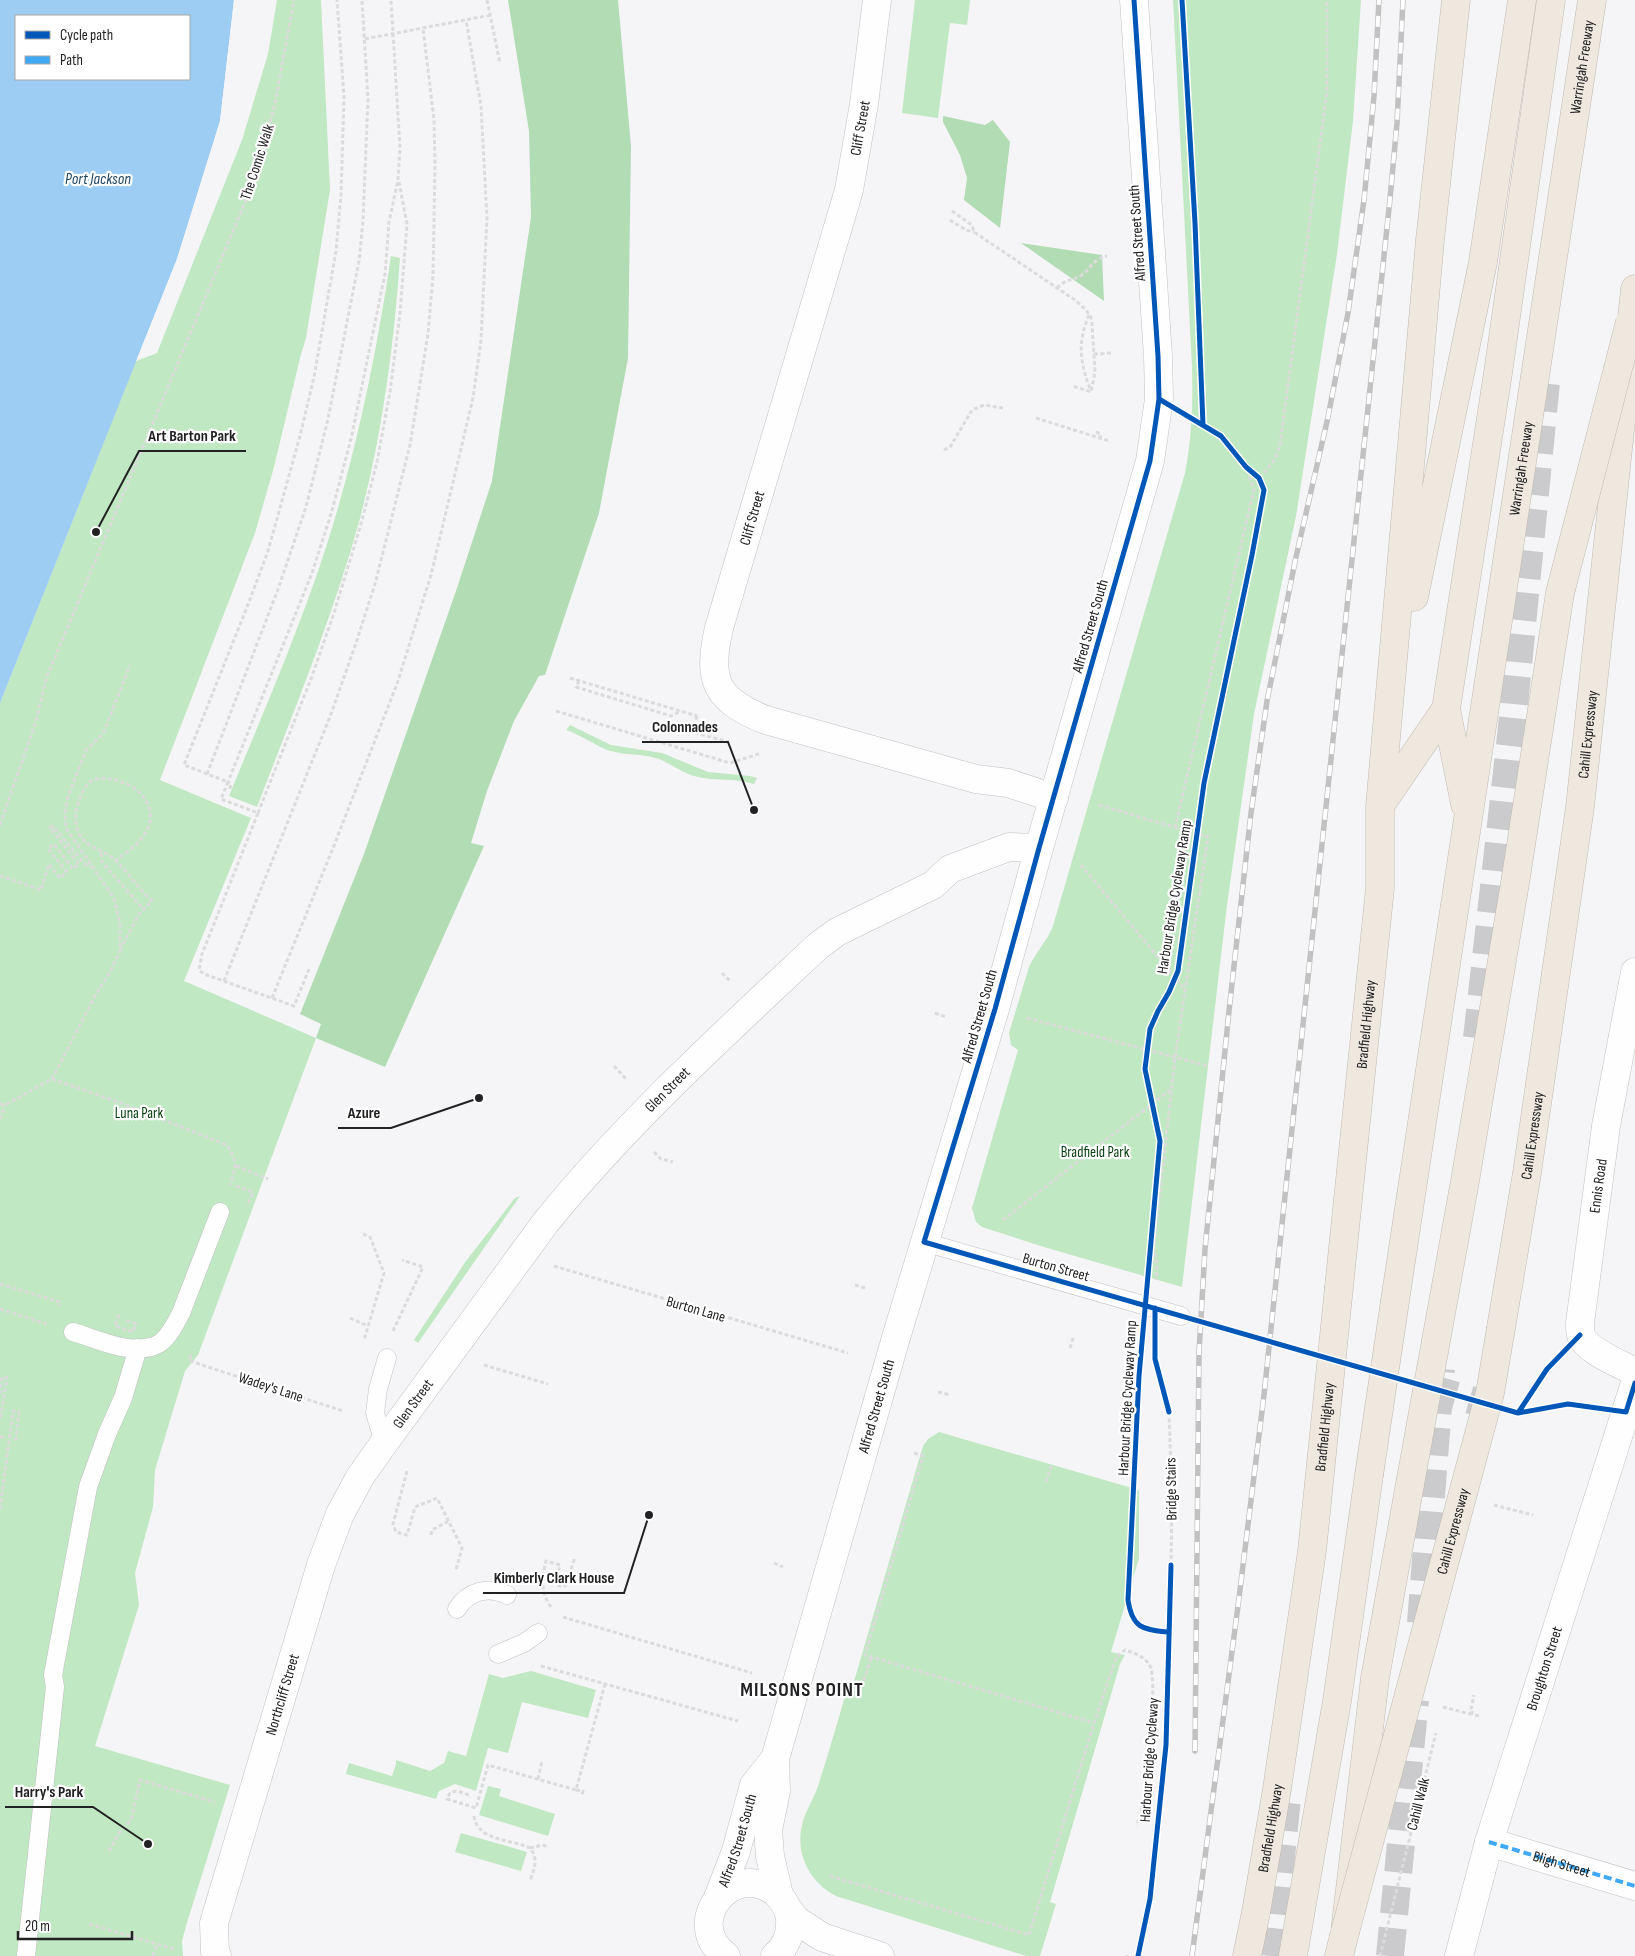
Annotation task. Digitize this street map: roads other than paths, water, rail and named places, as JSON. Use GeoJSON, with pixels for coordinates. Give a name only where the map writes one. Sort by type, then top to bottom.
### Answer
{"type":"FeatureCollection","features":[{"type":"Feature","properties":{"kind":"highway"},"geometry":{"type":"LineString","coordinates":[[1447,84],[1449,0]]}},
{"type":"Feature","properties":{"kind":"highway"},"geometry":{"type":"LineString","coordinates":[[1380,806],[1430,240],[1456,0]]}},
{"type":"Feature","properties":{"kind":"highway"},"geometry":{"type":"LineString","coordinates":[[1380,806],[1417,581],[1483,262],[1522,0]]}},
{"type":"Feature","properties":{"kind":"highway"},"geometry":{"type":"LineString","coordinates":[[1293,1956],[1337,1701],[1389,1340],[1469,822],[1446,709],[1498,373],[1551,0]]}},
{"type":"Feature","properties":{"kind":"highway","name":"Warringah Freeway"},"geometry":{"type":"LineString","coordinates":[[1469,822],[1592,0]]}},
{"type":"Feature","properties":{"kind":"highway","name":"Cahill Expressway"},"geometry":{"type":"LineString","coordinates":[[1342,1944],[1490,1393],[1527,1172],[1580,807],[1635,289]]}},
{"type":"Feature","properties":{"kind":"highway","name":"Cahill Expressway"},"geometry":{"type":"LineString","coordinates":[[1342,1944],[1375,1678],[1465,1181],[1516,877],[1560,593],[1630,322]]}},
{"type":"Feature","properties":{"kind":"highway"},"geometry":{"type":"LineString","coordinates":[[1380,806],[1446,709]]}},
{"type":"Feature","properties":{"kind":"highway","name":"Bradfield Highway"},"geometry":{"type":"LineString","coordinates":[[1247,1956],[1277,1790],[1312,1551],[1380,888],[1380,806]]}},
{"type":"Feature","properties":{"kind":"street","name":"Cliff Street"},"geometry":{"type":"LineString","coordinates":[[877,0],[864,104],[848,190],[719,628],[714,650],[713,667],[716,684],[728,699],[744,712],[766,720],[976,779],[1008,783],[1054,798]]}},
{"type":"Feature","properties":{"kind":"street","name":"Alfred Street South"},"geometry":{"type":"LineString","coordinates":[[774,1956],[787,1941],[790,1932],[790,1914],[783,1901],[770,1856],[768,1830],[776,1791],[775,1759],[924,1242],[995,1009],[1150,460],[1159,399],[1158,356],[1134,0]]}},
{"type":"Feature","properties":{"kind":"street","name":"Glen Street"},"geometry":{"type":"LineString","coordinates":[[384,1443],[546,1222],[572,1190],[649,1109],[811,952],[837,932],[933,885],[950,869],[1009,846],[1039,848]]}},
{"type":"Feature","properties":{"kind":"street","name":"Ennis Road"},"geometry":{"type":"LineString","coordinates":[[1635,972],[1606,1126],[1580,1324],[1580,1335],[1584,1342],[1593,1350],[1635,1372]]}},
{"type":"Feature","properties":{"kind":"street","name":"Broughton Street"},"geometry":{"type":"LineString","coordinates":[[1460,1956],[1489,1842],[1635,1383]]}},
{"type":"Feature","properties":{"kind":"street","name":"Northcliff Street"},"geometry":{"type":"LineString","coordinates":[[217,1956],[215,1952],[214,1923],[321,1565],[340,1514],[360,1477],[384,1443]]}},
{"type":"Feature","properties":{"kind":"street","name":"Alfred Street South"},"geometry":{"type":"LineString","coordinates":[[704,1944],[710,1916],[736,1851],[754,1785],[775,1759]]}},
{"type":"Feature","properties":{"kind":"street","name":"Bligh Street"},"geometry":{"type":"LineString","coordinates":[[1489,1842],[1635,1886]]}},
{"type":"Feature","properties":{"kind":"street"},"geometry":{"type":"LineString","coordinates":[[718,1898],[734,1886],[748,1883],[766,1886],[783,1901],[796,1920],[822,1937],[880,1956]]}},
{"type":"Feature","properties":{"kind":"street"},"geometry":{"type":"LineString","coordinates":[[704,1944],[714,1944],[726,1956]]}},
{"type":"Feature","properties":{"kind":"lane"},"geometry":{"type":"LineString","coordinates":[[73,1332],[120,1347],[138,1348],[155,1346],[162,1341],[173,1328],[181,1313],[220,1212]]}},
{"type":"Feature","properties":{"kind":"lane","name":"Burton Street"},"geometry":{"type":"LineString","coordinates":[[924,1242],[1181,1316]]}},
{"type":"Feature","properties":{"kind":"lane"},"geometry":{"type":"LineString","coordinates":[[26,1956],[55,1687],[53,1675],[75,1551],[88,1487],[107,1434],[123,1398],[138,1348]]}},
{"type":"Feature","properties":{"kind":"lane"},"geometry":{"type":"LineString","coordinates":[[384,1443],[375,1412],[378,1389],[387,1358]]}},
{"type":"Feature","properties":{"kind":"lane"},"geometry":{"type":"LineString","coordinates":[[457,1609],[467,1596],[477,1592],[499,1591],[507,1595]]}},
{"type":"Feature","properties":{"kind":"lane"},"geometry":{"type":"LineString","coordinates":[[498,1654],[524,1643],[538,1633]]}},
{"type":"Feature","properties":{"kind":"water","name":"Port Jackson"},"geometry":{"type":"Polygon","coordinates":[[[0,0],[234,0],[220,121],[177,259],[0,703],[0,0]]]}},
{"type":"Feature","properties":{"kind":"tunnel"},"geometry":{"type":"LineString","coordinates":[[1477,1038],[1511,736],[1546,382]]}},
{"type":"Feature","properties":{"kind":"tunnel"},"geometry":{"type":"LineString","coordinates":[[1421,1623],[1441,1369]]}},
{"type":"Feature","properties":{"kind":"tunnel"},"geometry":{"type":"LineString","coordinates":[[1429,1388],[1509,1411]]}},
{"type":"Feature","properties":{"kind":"tunnel"},"geometry":{"type":"LineString","coordinates":[[1390,1956],[1415,1700]]}},
{"type":"Feature","properties":{"kind":"tunnel"},"geometry":{"type":"LineString","coordinates":[[1271,1956],[1287,1798]]}},
{"type":"Feature","properties":{"kind":"railway"},"geometry":{"type":"LineString","coordinates":[[1195,1751],[1199,1352],[1205,1249],[1229,1011],[1251,813],[1267,701],[1296,557],[1328,417],[1348,313],[1364,200],[1374,96],[1379,0]]}},
{"type":"Feature","properties":{"kind":"railway"},"geometry":{"type":"LineString","coordinates":[[1192,1956],[1264,1395],[1390,199],[1397,123],[1403,0]]}},
{"type":"Feature","properties":{"kind":"place","name":"Art Barton Park"},"geometry":{"type":"Point","coordinates":[96,532]}},
{"type":"Feature","properties":{"kind":"place","name":"Colonnades"},"geometry":{"type":"Point","coordinates":[754,810]}},
{"type":"Feature","properties":{"kind":"place","name":"Azure"},"geometry":{"type":"Point","coordinates":[479,1098]}},
{"type":"Feature","properties":{"kind":"place","name":"Kimberly Clark House"},"geometry":{"type":"Point","coordinates":[649,1515]}},
{"type":"Feature","properties":{"kind":"place","name":"Harry's Park"},"geometry":{"type":"Point","coordinates":[148,1844]}},
{"type":"Feature","properties":{"kind":"district","name":"MILSONS POINT"},"geometry":{"type":"Point","coordinates":[802,1689]}},
{"type":"Feature","properties":{"kind":"park label","name":"Luna Park"},"geometry":{"type":"Point","coordinates":[139,1113]}},
{"type":"Feature","properties":{"kind":"park label","name":"Bradfield Park"},"geometry":{"type":"Point","coordinates":[1095,1152]}}]}
